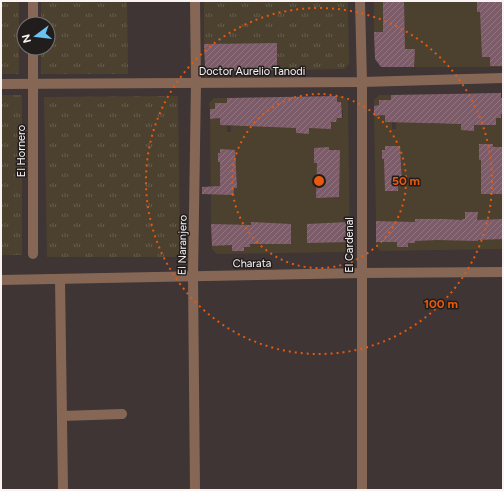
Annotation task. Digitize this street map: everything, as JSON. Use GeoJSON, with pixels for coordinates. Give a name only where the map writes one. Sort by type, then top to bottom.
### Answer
{"type":"FeatureCollection","features":[{"type":"Feature","properties":{"kind":"street"},"geometry":{"type":"LineString","coordinates":[[33,1],[33,16]]}},
{"type":"Feature","properties":{"kind":"street","name":"El Naranjero"},"geometry":{"type":"LineString","coordinates":[[195,1],[196,83],[193,277],[195,490]]}},
{"type":"Feature","properties":{"kind":"street","name":"El Cardenal"},"geometry":{"type":"LineString","coordinates":[[360,1],[362,82],[362,490]]}},
{"type":"Feature","properties":{"kind":"street","name":"El Hornero"},"geometry":{"type":"LineString","coordinates":[[33,56],[33,254]]}},
{"type":"Feature","properties":{"kind":"street","name":"Doctor Aurelio Tanodi"},"geometry":{"type":"LineString","coordinates":[[1,84],[362,82],[503,78]]}},
{"type":"Feature","properties":{"kind":"street","name":"Charata"},"geometry":{"type":"LineString","coordinates":[[1,280],[361,273],[503,272]]}},
{"type":"Feature","properties":{"kind":"street"},"geometry":{"type":"LineString","coordinates":[[60,279],[64,490]]}},
{"type":"Feature","properties":{"kind":"street"},"geometry":{"type":"LineString","coordinates":[[62,416],[122,414]]}},
{"type":"Feature","properties":{"kind":"green space"},"geometry":{"type":"Polygon","coordinates":[[[1,1],[19,1],[19,16],[16,16],[16,56],[19,56],[19,74],[1,74],[1,1]]]}},
{"type":"Feature","properties":{"kind":"green space"},"geometry":{"type":"Polygon","coordinates":[[[41,1],[127,1],[128,74],[41,74],[41,56],[56,56],[56,16],[41,16],[41,1]]]}},
{"type":"Feature","properties":{"kind":"green space"},"geometry":{"type":"Polygon","coordinates":[[[204,1],[348,1],[349,64],[344,69],[277,70],[276,43],[204,44],[204,1]]]}},
{"type":"Feature","properties":{"kind":"green space"},"geometry":{"type":"Polygon","coordinates":[[[374,1],[503,1],[503,67],[414,67],[414,49],[375,49],[374,36],[405,41],[405,36],[403,32],[374,32],[374,1]]]}},
{"type":"Feature","properties":{"kind":"green space"},"geometry":{"type":"Polygon","coordinates":[[[478,93],[496,93],[496,102],[491,125],[496,125],[496,118],[501,118],[501,114],[503,114],[503,249],[381,251],[376,246],[376,242],[386,242],[386,238],[392,237],[392,221],[376,221],[374,116],[385,115],[385,121],[392,119],[392,129],[396,129],[396,122],[430,119],[431,124],[448,124],[448,94],[461,94],[461,130],[479,122],[478,93]]]}},
{"type":"Feature","properties":{"kind":"green space"},"geometry":{"type":"Polygon","coordinates":[[[1,95],[22,95],[22,255],[1,255],[1,95]]]}},
{"type":"Feature","properties":{"kind":"green space"},"geometry":{"type":"Polygon","coordinates":[[[379,95],[391,95],[392,103],[385,103],[385,100],[380,100],[379,105],[374,106],[374,100],[379,95]]]}},
{"type":"Feature","properties":{"kind":"green space"},"geometry":{"type":"Polygon","coordinates":[[[178,96],[180,257],[47,257],[44,97],[178,96]]]}},
{"type":"Feature","properties":{"kind":"green space"},"geometry":{"type":"Polygon","coordinates":[[[337,96],[343,96],[348,101],[350,247],[347,252],[217,254],[212,249],[212,246],[221,246],[227,225],[211,224],[210,119],[220,118],[221,125],[224,125],[227,122],[227,132],[231,132],[231,126],[266,123],[267,127],[284,127],[296,97],[296,133],[304,134],[304,125],[331,128],[331,122],[336,122],[337,118],[343,118],[341,102],[337,102],[337,96]]]}},
{"type":"Feature","properties":{"kind":"green space"},"geometry":{"type":"Polygon","coordinates":[[[214,98],[227,98],[227,106],[215,103],[215,109],[210,109],[209,103],[214,98]]]}},
{"type":"Feature","properties":{"kind":"building"},"geometry":{"type":"Polygon","coordinates":[[[383,1],[404,1],[405,49],[415,49],[414,67],[381,67],[375,59],[374,32],[383,32],[383,1]]]}},
{"type":"Feature","properties":{"kind":"building"},"geometry":{"type":"Polygon","coordinates":[[[477,1],[503,1],[502,66],[490,66],[490,57],[482,57],[480,12],[477,12],[477,1]]]}},
{"type":"Feature","properties":{"kind":"building"},"geometry":{"type":"Polygon","coordinates":[[[277,43],[277,70],[210,71],[205,66],[204,44],[277,43]]]}},
{"type":"Feature","properties":{"kind":"building"},"geometry":{"type":"Polygon","coordinates":[[[501,93],[501,98],[503,98],[503,114],[501,114],[501,118],[496,118],[496,125],[474,125],[474,131],[461,130],[461,124],[385,122],[385,115],[374,116],[374,106],[379,105],[379,100],[391,100],[391,95],[501,93]]]}},
{"type":"Feature","properties":{"kind":"building"},"geometry":{"type":"Polygon","coordinates":[[[337,96],[337,102],[341,102],[342,118],[337,118],[336,122],[331,122],[331,129],[309,128],[309,134],[296,133],[296,128],[220,125],[220,118],[210,119],[210,109],[215,109],[215,103],[227,103],[227,98],[337,96]]]}},
{"type":"Feature","properties":{"kind":"building"},"geometry":{"type":"Polygon","coordinates":[[[479,144],[493,144],[493,147],[503,147],[503,194],[481,194],[481,160],[479,160],[479,144]]]}},
{"type":"Feature","properties":{"kind":"building"},"geometry":{"type":"Polygon","coordinates":[[[385,146],[400,146],[402,184],[398,185],[398,191],[385,191],[384,159],[382,159],[382,150],[385,150],[385,146]]]}},
{"type":"Feature","properties":{"kind":"building"},"geometry":{"type":"Polygon","coordinates":[[[329,147],[329,150],[340,150],[339,197],[316,198],[317,163],[314,163],[314,148],[329,147]]]}},
{"type":"Feature","properties":{"kind":"building"},"geometry":{"type":"Polygon","coordinates":[[[220,149],[235,150],[237,188],[234,188],[233,195],[202,194],[202,187],[220,186],[220,162],[218,162],[218,153],[220,153],[220,149]]]}},
{"type":"Feature","properties":{"kind":"building"},"geometry":{"type":"Polygon","coordinates":[[[465,212],[478,212],[477,220],[503,219],[503,239],[478,241],[415,241],[415,243],[408,243],[408,247],[397,247],[397,242],[376,242],[376,221],[415,222],[415,219],[462,220],[465,219],[465,212]]]}},
{"type":"Feature","properties":{"kind":"building"},"geometry":{"type":"Polygon","coordinates":[[[251,222],[291,224],[291,244],[250,244],[250,247],[244,247],[244,251],[232,251],[232,245],[212,246],[211,224],[251,225],[251,222]]]}},
{"type":"Feature","properties":{"kind":"building"},"geometry":{"type":"Polygon","coordinates":[[[348,222],[349,242],[307,243],[307,224],[348,222]]]}}]}
